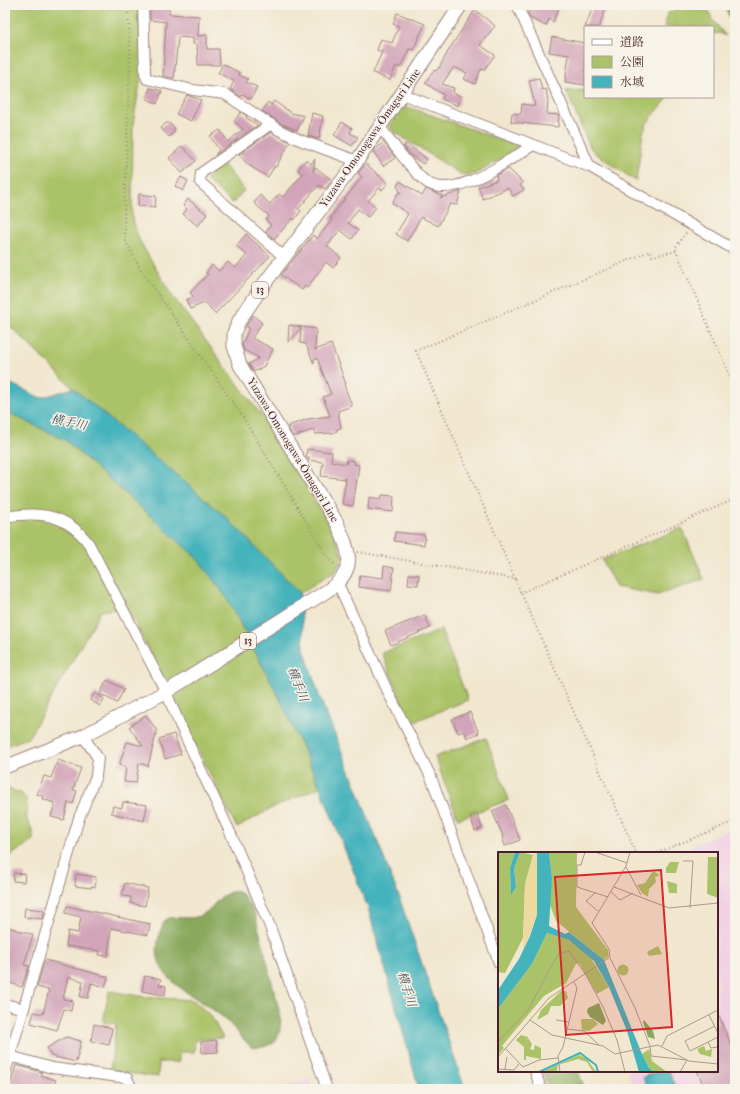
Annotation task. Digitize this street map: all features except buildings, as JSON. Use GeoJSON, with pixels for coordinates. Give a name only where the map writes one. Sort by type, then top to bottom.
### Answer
{"type":"FeatureCollection","features":[{"type":"Feature","properties":{"kind":"main road","name":"Yuzawa-Omonogawa-Ōmagari Line"},"geometry":{"type":"LineString","coordinates":[[342,579],[349,564],[349,550],[337,523],[240,365],[234,346],[234,333],[239,321],[284,257],[357,161],[461,5]]}},
{"type":"Feature","properties":{"kind":"main road","name":"13"},"geometry":{"type":"LineString","coordinates":[[5,767],[84,736],[168,691],[327,591],[342,579]]}},
{"type":"Feature","properties":{"kind":"street"},"geometry":{"type":"LineString","coordinates":[[143,5],[145,74],[147,79],[193,90],[225,94],[271,124],[300,140],[357,161]]}},
{"type":"Feature","properties":{"kind":"street"},"geometry":{"type":"LineString","coordinates":[[517,5],[590,167]]}},
{"type":"Feature","properties":{"kind":"street"},"geometry":{"type":"LineString","coordinates":[[402,94],[590,167],[735,250]]}},
{"type":"Feature","properties":{"kind":"street"},"geometry":{"type":"LineString","coordinates":[[271,124],[201,174],[200,182],[284,257]]}},
{"type":"Feature","properties":{"kind":"street"},"geometry":{"type":"LineString","coordinates":[[380,127],[426,181],[441,188],[455,186],[479,178],[533,145]]}},
{"type":"Feature","properties":{"kind":"street"},"geometry":{"type":"LineString","coordinates":[[5,517],[34,514],[59,519],[70,524],[80,532],[89,544],[168,691],[180,725],[230,832],[269,924],[326,1089]]}},
{"type":"Feature","properties":{"kind":"street"},"geometry":{"type":"LineString","coordinates":[[342,579],[389,694],[431,777],[498,960]]}},
{"type":"Feature","properties":{"kind":"street"},"geometry":{"type":"LineString","coordinates":[[5,1073],[79,818],[96,776],[98,758],[84,736]]}},
{"type":"Feature","properties":{"kind":"street"},"geometry":{"type":"LineString","coordinates":[[5,1004],[24,1009]]}},
{"type":"Feature","properties":{"kind":"street"},"geometry":{"type":"LineString","coordinates":[[10,1056],[52,1068],[127,1078],[132,1089]]}},
{"type":"Feature","properties":{"kind":"street"},"geometry":{"type":"LineString","coordinates":[[535,1072],[541,1089]]}},
{"type":"Feature","properties":{"kind":"path"},"geometry":{"type":"LineString","coordinates":[[128,5],[130,54],[124,220],[126,242],[141,270],[243,417],[342,579]]}},
{"type":"Feature","properties":{"kind":"path"},"geometry":{"type":"LineString","coordinates":[[691,225],[675,248],[735,388]]}},
{"type":"Feature","properties":{"kind":"path"},"geometry":{"type":"LineString","coordinates":[[636,852],[520,593],[516,579],[416,351],[650,251],[652,256],[677,251]]}},
{"type":"Feature","properties":{"kind":"path"},"geometry":{"type":"LineString","coordinates":[[520,593],[735,499]]}},
{"type":"Feature","properties":{"kind":"path"},"geometry":{"type":"LineString","coordinates":[[349,550],[516,579]]}},
{"type":"Feature","properties":{"kind":"path"},"geometry":{"type":"LineString","coordinates":[[659,852],[735,821]]}},
{"type":"Feature","properties":{"kind":"shaded area"},"geometry":{"type":"Polygon","coordinates":[[[735,827],[735,1089],[635,1089],[627,1072],[718,1072],[718,852],[677,852],[735,827]]]}},
{"type":"Feature","properties":{"kind":"shaded area"},"geometry":{"type":"Polygon","coordinates":[[[310,1079],[313,1089],[279,1089],[279,1088],[310,1079]]]}},
{"type":"Feature","properties":{"kind":"green space"},"geometry":{"type":"Polygon","coordinates":[[[5,5],[139,5],[141,77],[133,124],[132,216],[139,240],[171,294],[270,427],[333,531],[343,557],[336,571],[300,593],[226,517],[73,388],[5,321],[5,5]]]}},
{"type":"Feature","properties":{"kind":"green space"},"geometry":{"type":"Polygon","coordinates":[[[678,5],[702,5],[704,10],[709,11],[712,19],[726,36],[719,33],[714,34],[714,26],[664,26],[668,13],[676,10],[678,5]]]}},
{"type":"Feature","properties":{"kind":"green space"},"geometry":{"type":"Polygon","coordinates":[[[724,5],[735,5],[735,30],[724,5]]]}},
{"type":"Feature","properties":{"kind":"green space"},"geometry":{"type":"Polygon","coordinates":[[[584,90],[584,98],[668,98],[647,123],[643,133],[636,181],[595,153],[590,147],[566,91],[584,90]]]}},
{"type":"Feature","properties":{"kind":"green space"},"geometry":{"type":"Polygon","coordinates":[[[405,106],[522,147],[475,174],[462,175],[393,131],[389,125],[405,106]]]}},
{"type":"Feature","properties":{"kind":"green space"},"geometry":{"type":"Polygon","coordinates":[[[224,165],[244,190],[233,203],[207,181],[208,174],[224,165]]]}},
{"type":"Feature","properties":{"kind":"green space"},"geometry":{"type":"Polygon","coordinates":[[[5,411],[65,440],[196,557],[227,598],[281,701],[320,787],[270,809],[237,828],[127,607],[101,611],[28,738],[5,746],[5,411]]]}},
{"type":"Feature","properties":{"kind":"green space"},"geometry":{"type":"Polygon","coordinates":[[[682,528],[704,579],[658,595],[616,587],[602,560],[682,528]]]}},
{"type":"Feature","properties":{"kind":"green space"},"geometry":{"type":"Polygon","coordinates":[[[441,630],[468,700],[410,723],[382,653],[441,630]]]}},
{"type":"Feature","properties":{"kind":"green space"},"geometry":{"type":"Polygon","coordinates":[[[486,738],[509,800],[458,819],[435,757],[486,738]]]}},
{"type":"Feature","properties":{"kind":"green space"},"geometry":{"type":"Polygon","coordinates":[[[5,788],[21,793],[27,800],[26,817],[32,830],[33,841],[5,859],[5,788]]]}},
{"type":"Feature","properties":{"kind":"green space"},"geometry":{"type":"Polygon","coordinates":[[[235,891],[243,895],[255,914],[281,1018],[280,1032],[274,1043],[263,1047],[252,1048],[225,1019],[179,987],[169,978],[161,967],[157,954],[158,939],[165,920],[169,918],[190,918],[199,916],[209,910],[223,896],[235,891]]]}},
{"type":"Feature","properties":{"kind":"green space"},"geometry":{"type":"Polygon","coordinates":[[[109,991],[146,997],[193,1000],[211,1016],[223,1038],[195,1040],[194,1052],[179,1052],[179,1062],[159,1062],[158,1077],[110,1071],[116,1024],[103,1022],[109,991]]]}},
{"type":"Feature","properties":{"kind":"green space"},"geometry":{"type":"Polygon","coordinates":[[[543,1072],[578,1072],[585,1089],[548,1089],[543,1072]]]}},
{"type":"Feature","properties":{"kind":"water","name":"横手川"},"geometry":{"type":"Polygon","coordinates":[[[5,381],[41,398],[73,388],[226,517],[300,593],[304,649],[321,701],[399,897],[465,1089],[419,1089],[368,908],[320,787],[281,701],[227,598],[196,557],[65,440],[5,411],[5,381]]]}},
{"type":"Feature","properties":{"kind":"water"},"geometry":{"type":"Polygon","coordinates":[[[657,1072],[669,1072],[676,1089],[647,1089],[643,1077],[657,1072]]]}}]}
